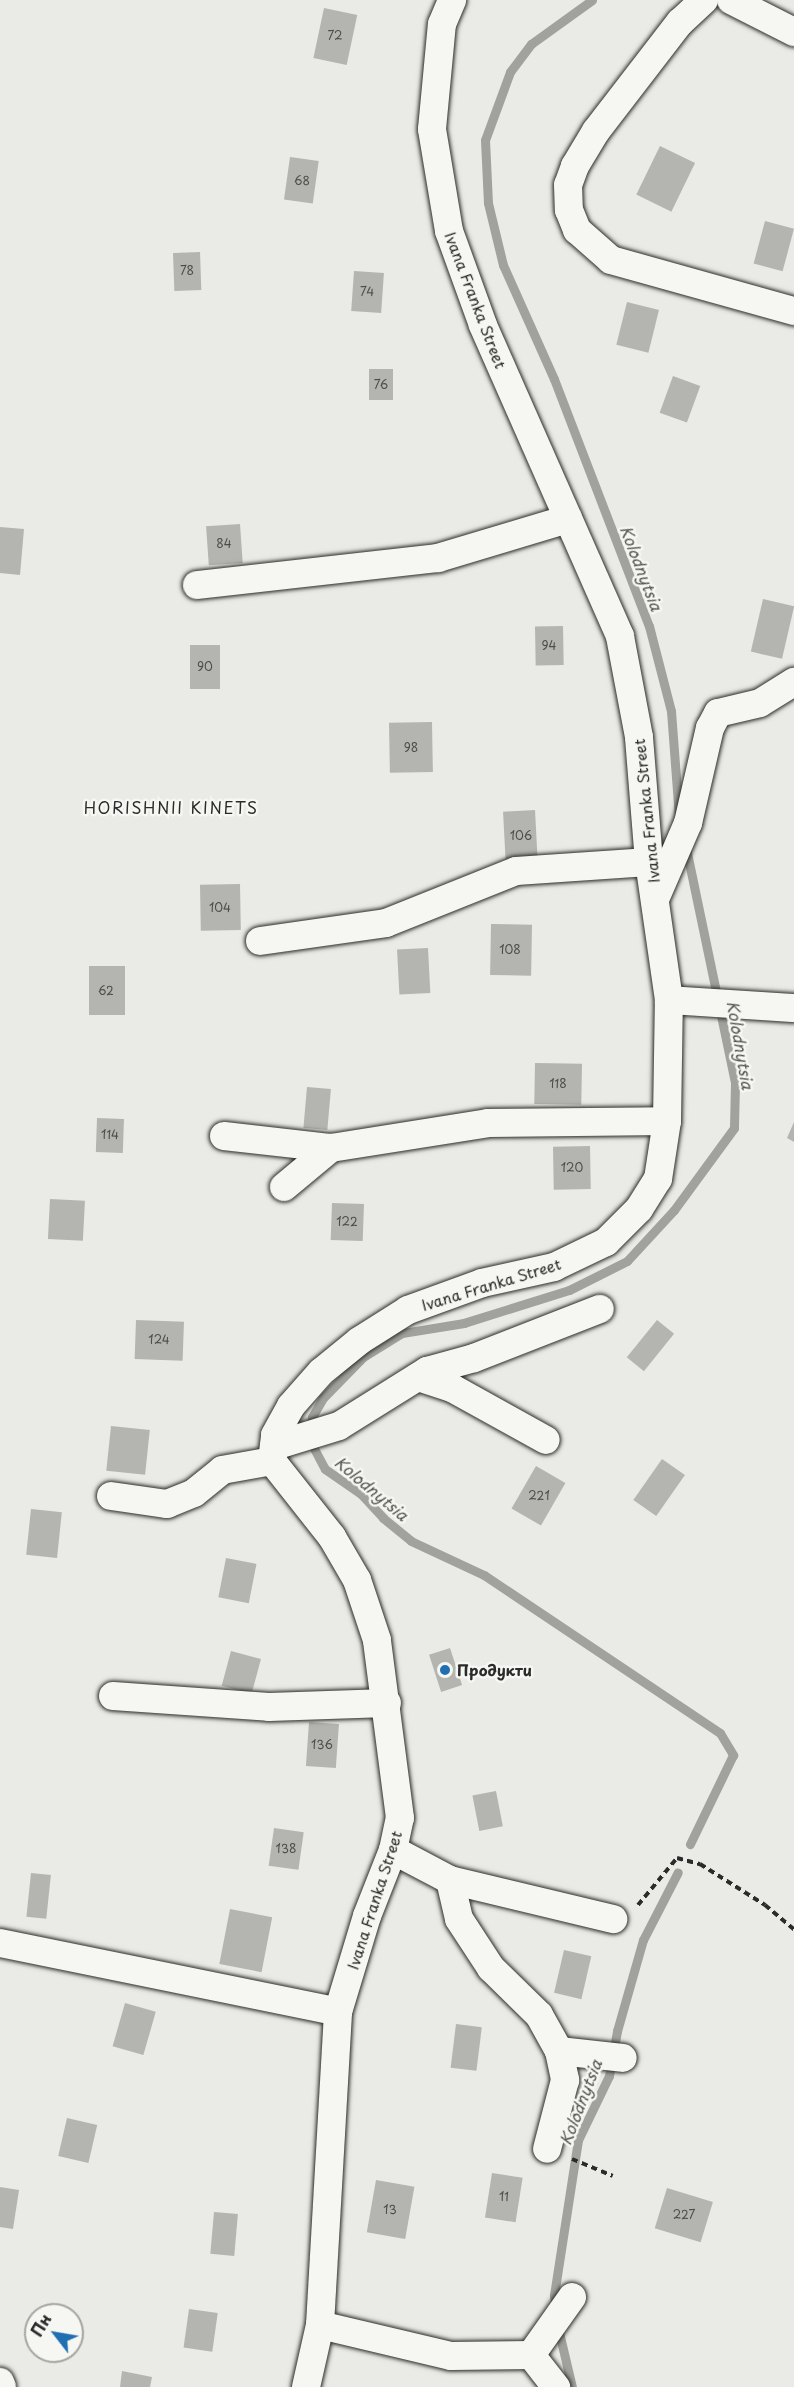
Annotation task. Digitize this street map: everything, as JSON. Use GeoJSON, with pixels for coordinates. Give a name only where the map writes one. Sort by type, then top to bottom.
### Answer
{"type":"FeatureCollection","features":[{"type":"Feature","properties":{"kind":"street","name":"Ivana Franka Street"},"geometry":{"type":"LineString","coordinates":[[306,2387],[320,2325],[338,2012],[367,1916],[393,1850],[400,1818],[387,1703],[377,1640],[357,1580],[278,1449],[275,1435],[291,1406],[321,1372],[359,1341],[408,1310],[482,1283],[554,1267],[606,1242],[639,1209],[658,1179],[667,1121],[679,1001],[658,877],[639,737],[620,636],[483,325],[449,231],[432,129],[442,24],[452,0]]}},
{"type":"Feature","properties":{"kind":"street"},"geometry":{"type":"LineString","coordinates":[[704,0],[680,22],[596,131],[575,166],[568,185],[569,210],[577,230],[611,260],[794,311]]}},
{"type":"Feature","properties":{"kind":"street"},"geometry":{"type":"LineString","coordinates":[[731,0],[794,32]]}},
{"type":"Feature","properties":{"kind":"street"},"geometry":{"type":"LineString","coordinates":[[197,585],[438,558],[568,519]]}},
{"type":"Feature","properties":{"kind":"street"},"geometry":{"type":"LineString","coordinates":[[260,941],[386,923],[516,871],[658,877],[688,823],[710,728],[718,713],[760,703],[794,682]]}},
{"type":"Feature","properties":{"kind":"street"},"geometry":{"type":"LineString","coordinates":[[679,1001],[794,1008]]}},
{"type":"Feature","properties":{"kind":"street"},"geometry":{"type":"LineString","coordinates":[[224,1136],[331,1148],[488,1123],[667,1121]]}},
{"type":"Feature","properties":{"kind":"street"},"geometry":{"type":"LineString","coordinates":[[284,1187],[331,1148]]}},
{"type":"Feature","properties":{"kind":"street"},"geometry":{"type":"LineString","coordinates":[[111,1496],[167,1504],[194,1493],[222,1470],[339,1426],[418,1377],[600,1309]]}},
{"type":"Feature","properties":{"kind":"street"},"geometry":{"type":"LineString","coordinates":[[418,1377],[452,1388],[546,1440]]}},
{"type":"Feature","properties":{"kind":"street"},"geometry":{"type":"LineString","coordinates":[[113,1696],[269,1707],[387,1703]]}},
{"type":"Feature","properties":{"kind":"street"},"geometry":{"type":"LineString","coordinates":[[393,1850],[450,1880],[613,1919]]}},
{"type":"Feature","properties":{"kind":"street"},"geometry":{"type":"LineString","coordinates":[[450,1880],[459,1919],[491,1968],[539,2015],[559,2051],[565,2080],[546,2149]]}},
{"type":"Feature","properties":{"kind":"street"},"geometry":{"type":"LineString","coordinates":[[0,1943],[338,2012]]}},
{"type":"Feature","properties":{"kind":"street"},"geometry":{"type":"LineString","coordinates":[[559,2051],[623,2058]]}},
{"type":"Feature","properties":{"kind":"street"},"geometry":{"type":"LineString","coordinates":[[320,2325],[451,2356],[536,2346],[572,2297]]}},
{"type":"Feature","properties":{"kind":"street"},"geometry":{"type":"LineString","coordinates":[[536,2346],[556,2387]]}},
{"type":"Feature","properties":{"kind":"street"},"geometry":{"type":"LineString","coordinates":[[0,2382],[2,2387]]}},
{"type":"Feature","properties":{"kind":"path"},"geometry":{"type":"LineString","coordinates":[[613,1919],[644,1902],[676,1858],[700,1864],[765,1905],[794,1929]]}},
{"type":"Feature","properties":{"kind":"path"},"geometry":{"type":"LineString","coordinates":[[546,2149],[613,2176]]}},
{"type":"Feature","properties":{"kind":"building"},"geometry":{"type":"Polygon","coordinates":[[[324,8],[357,15],[347,65],[313,58],[324,8]]]}},
{"type":"Feature","properties":{"kind":"building"},"geometry":{"type":"Polygon","coordinates":[[[660,146],[695,163],[671,212],[636,195],[660,146]]]}},
{"type":"Feature","properties":{"kind":"building"},"geometry":{"type":"Polygon","coordinates":[[[290,157],[319,161],[313,204],[284,200],[290,157]]]}},
{"type":"Feature","properties":{"kind":"building"},"geometry":{"type":"Polygon","coordinates":[[[765,221],[794,229],[783,271],[754,264],[765,221]]]}},
{"type":"Feature","properties":{"kind":"building"},"geometry":{"type":"Polygon","coordinates":[[[200,252],[201,290],[174,291],[173,253],[200,252]]]}},
{"type":"Feature","properties":{"kind":"building"},"geometry":{"type":"Polygon","coordinates":[[[354,271],[384,273],[381,313],[351,311],[354,271]]]}},
{"type":"Feature","properties":{"kind":"building"},"geometry":{"type":"Polygon","coordinates":[[[627,302],[659,310],[648,353],[616,345],[627,302]]]}},
{"type":"Feature","properties":{"kind":"building"},"geometry":{"type":"Polygon","coordinates":[[[369,369],[393,369],[393,400],[369,400],[369,369]]]}},
{"type":"Feature","properties":{"kind":"building"},"geometry":{"type":"Polygon","coordinates":[[[673,376],[700,386],[687,423],[660,413],[673,376]]]}},
{"type":"Feature","properties":{"kind":"building"},"geometry":{"type":"Polygon","coordinates":[[[240,524],[243,563],[209,565],[206,526],[240,524]]]}},
{"type":"Feature","properties":{"kind":"building"},"geometry":{"type":"Polygon","coordinates":[[[0,527],[24,529],[20,575],[0,573],[0,527]]]}},
{"type":"Feature","properties":{"kind":"building"},"geometry":{"type":"Polygon","coordinates":[[[763,599],[794,606],[782,659],[751,652],[763,599]]]}},
{"type":"Feature","properties":{"kind":"building"},"geometry":{"type":"Polygon","coordinates":[[[535,626],[563,626],[564,665],[536,665],[535,626]]]}},
{"type":"Feature","properties":{"kind":"building"},"geometry":{"type":"Polygon","coordinates":[[[190,645],[220,645],[220,689],[190,689],[190,645]]]}},
{"type":"Feature","properties":{"kind":"building"},"geometry":{"type":"Polygon","coordinates":[[[432,722],[433,772],[390,773],[389,723],[432,722]]]}},
{"type":"Feature","properties":{"kind":"building"},"geometry":{"type":"Polygon","coordinates":[[[535,810],[538,860],[506,862],[503,812],[535,810]]]}},
{"type":"Feature","properties":{"kind":"building"},"geometry":{"type":"Polygon","coordinates":[[[240,884],[241,930],[201,931],[200,885],[240,884]]]}},
{"type":"Feature","properties":{"kind":"building"},"geometry":{"type":"Polygon","coordinates":[[[491,924],[532,925],[531,976],[490,975],[491,924]]]}},
{"type":"Feature","properties":{"kind":"building"},"geometry":{"type":"Polygon","coordinates":[[[428,948],[430,993],[399,995],[397,950],[428,948]]]}},
{"type":"Feature","properties":{"kind":"building"},"geometry":{"type":"Polygon","coordinates":[[[89,966],[125,966],[125,1015],[89,1015],[89,966]]]}},
{"type":"Feature","properties":{"kind":"building"},"geometry":{"type":"Polygon","coordinates":[[[535,1063],[582,1064],[581,1105],[534,1104],[535,1063]]]}},
{"type":"Feature","properties":{"kind":"building"},"geometry":{"type":"Polygon","coordinates":[[[307,1087],[331,1089],[327,1130],[303,1128],[307,1087]]]}},
{"type":"Feature","properties":{"kind":"building"},"geometry":{"type":"Polygon","coordinates":[[[97,1118],[124,1119],[123,1153],[96,1152],[97,1118]]]}},
{"type":"Feature","properties":{"kind":"building"},"geometry":{"type":"Polygon","coordinates":[[[794,1122],[794,1142],[787,1138],[794,1122]]]}},
{"type":"Feature","properties":{"kind":"building"},"geometry":{"type":"Polygon","coordinates":[[[590,1146],[591,1189],[554,1190],[553,1147],[590,1146]]]}},
{"type":"Feature","properties":{"kind":"building"},"geometry":{"type":"Polygon","coordinates":[[[50,1199],[85,1201],[83,1241],[48,1239],[50,1199]]]}},
{"type":"Feature","properties":{"kind":"building"},"geometry":{"type":"Polygon","coordinates":[[[332,1203],[364,1204],[363,1241],[331,1240],[332,1203]]]}},
{"type":"Feature","properties":{"kind":"building"},"geometry":{"type":"Polygon","coordinates":[[[136,1320],[184,1322],[183,1361],[135,1359],[136,1320]]]}},
{"type":"Feature","properties":{"kind":"building"},"geometry":{"type":"Polygon","coordinates":[[[657,1320],[674,1334],[644,1371],[627,1357],[657,1320]]]}},
{"type":"Feature","properties":{"kind":"building"},"geometry":{"type":"Polygon","coordinates":[[[111,1426],[150,1430],[145,1475],[106,1471],[111,1426]]]}},
{"type":"Feature","properties":{"kind":"building"},"geometry":{"type":"Polygon","coordinates":[[[662,1459],[685,1475],[656,1516],[633,1500],[662,1459]]]}},
{"type":"Feature","properties":{"kind":"building"},"geometry":{"type":"Polygon","coordinates":[[[536,1466],[565,1483],[541,1525],[512,1508],[536,1466]]]}},
{"type":"Feature","properties":{"kind":"building"},"geometry":{"type":"Polygon","coordinates":[[[31,1509],[62,1512],[57,1558],[26,1555],[31,1509]]]}},
{"type":"Feature","properties":{"kind":"building"},"geometry":{"type":"Polygon","coordinates":[[[226,1558],[256,1564],[249,1603],[218,1597],[226,1558]]]}},
{"type":"Feature","properties":{"kind":"building","name":"Продукти"},"geometry":{"type":"Polygon","coordinates":[[[450,1648],[462,1685],[441,1692],[429,1655],[450,1648]]]}},
{"type":"Feature","properties":{"kind":"building"},"geometry":{"type":"Polygon","coordinates":[[[231,1651],[261,1659],[252,1694],[222,1686],[231,1651]]]}},
{"type":"Feature","properties":{"kind":"building"},"geometry":{"type":"Polygon","coordinates":[[[309,1722],[339,1724],[336,1768],[306,1766],[309,1722]]]}},
{"type":"Feature","properties":{"kind":"building"},"geometry":{"type":"Polygon","coordinates":[[[496,1791],[503,1826],[479,1831],[472,1796],[496,1791]]]}},
{"type":"Feature","properties":{"kind":"building"},"geometry":{"type":"Polygon","coordinates":[[[274,1828],[304,1832],[298,1870],[269,1866],[274,1828]]]}},
{"type":"Feature","properties":{"kind":"building"},"geometry":{"type":"Polygon","coordinates":[[[31,1873],[51,1875],[46,1919],[26,1917],[31,1873]]]}},
{"type":"Feature","properties":{"kind":"building"},"geometry":{"type":"Polygon","coordinates":[[[230,1909],[272,1917],[262,1972],[219,1964],[230,1909]]]}},
{"type":"Feature","properties":{"kind":"building"},"geometry":{"type":"Polygon","coordinates":[[[564,1950],[591,1956],[581,1999],[554,1993],[564,1950]]]}},
{"type":"Feature","properties":{"kind":"building"},"geometry":{"type":"Polygon","coordinates":[[[125,2003],[156,2012],[143,2055],[113,2046],[125,2003]]]}},
{"type":"Feature","properties":{"kind":"building"},"geometry":{"type":"Polygon","coordinates":[[[456,2024],[482,2027],[476,2071],[451,2068],[456,2024]]]}},
{"type":"Feature","properties":{"kind":"building"},"geometry":{"type":"Polygon","coordinates":[[[67,2118],[97,2125],[88,2163],[58,2156],[67,2118]]]}},
{"type":"Feature","properties":{"kind":"building"},"geometry":{"type":"Polygon","coordinates":[[[492,2173],[523,2178],[516,2222],[485,2217],[492,2173]]]}},
{"type":"Feature","properties":{"kind":"building"},"geometry":{"type":"Polygon","coordinates":[[[376,2180],[414,2187],[405,2239],[367,2232],[376,2180]]]}},
{"type":"Feature","properties":{"kind":"building"},"geometry":{"type":"Polygon","coordinates":[[[0,2187],[19,2190],[13,2229],[0,2227],[0,2187]]]}},
{"type":"Feature","properties":{"kind":"building"},"geometry":{"type":"Polygon","coordinates":[[[667,2188],[713,2202],[701,2242],[655,2228],[667,2188]]]}},
{"type":"Feature","properties":{"kind":"building"},"geometry":{"type":"Polygon","coordinates":[[[214,2212],[238,2214],[234,2256],[210,2254],[214,2212]]]}},
{"type":"Feature","properties":{"kind":"building"},"geometry":{"type":"Polygon","coordinates":[[[189,2309],[218,2313],[212,2352],[184,2348],[189,2309]]]}},
{"type":"Feature","properties":{"kind":"building"},"geometry":{"type":"Polygon","coordinates":[[[122,2371],[152,2377],[150,2387],[120,2387],[122,2371]]]}},
{"type":"Feature","properties":{"kind":"waterway","name":"Kolodnytsia"},"geometry":{"type":"LineString","coordinates":[[592,0],[531,44],[510,72],[485,140],[488,203],[503,265],[554,379],[649,626],[671,711],[679,817]]}},
{"type":"Feature","properties":{"kind":"waterway","name":"Kolodnytsia"},"geometry":{"type":"LineString","coordinates":[[686,848],[735,1083],[734,1128],[674,1210],[627,1261],[569,1290],[464,1323],[402,1333],[363,1357],[323,1398],[312,1417],[309,1439],[325,1469],[361,1494],[383,1518],[411,1541],[484,1575],[720,1733],[733,1755],[690,1844]]}},
{"type":"Feature","properties":{"kind":"waterway","name":"Kolodnytsia"},"geometry":{"type":"LineString","coordinates":[[556,2308],[554,2295],[578,2140],[609,2076],[617,2031],[643,1940],[678,1872]]}},
{"type":"Feature","properties":{"kind":"waterway","name":"Kolodnytsia"},"geometry":{"type":"LineString","coordinates":[[558,2328],[572,2387]]}},
{"type":"Feature","properties":{"kind":"place","name":"Продукти"},"geometry":{"type":"Point","coordinates":[445,1670]}},
{"type":"Feature","properties":{"kind":"district","name":"HORISHNII KINETS"},"geometry":{"type":"Point","coordinates":[171,807]}}]}
